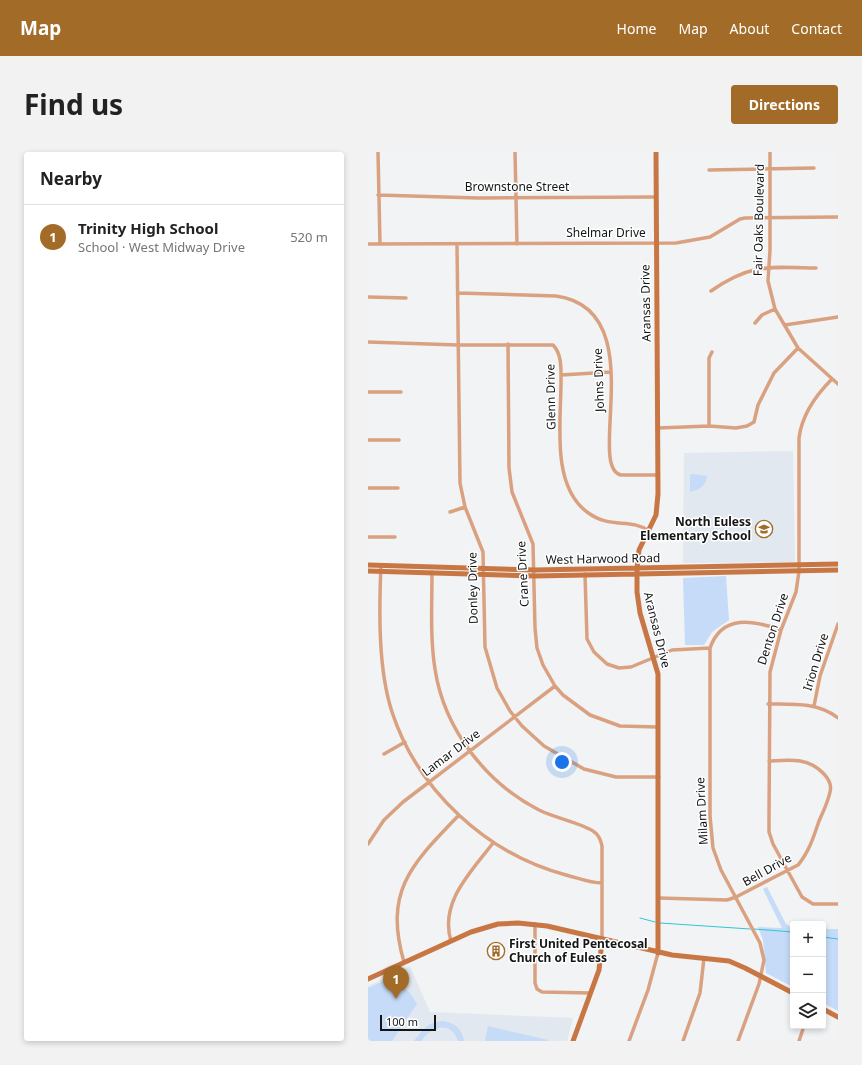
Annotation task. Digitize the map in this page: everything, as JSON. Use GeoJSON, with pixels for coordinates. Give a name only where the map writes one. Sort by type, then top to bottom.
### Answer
{"type":"FeatureCollection","features":[{"type":"Feature","properties":{"kind":"street"},"geometry":{"type":"LineString","coordinates":[[378,152],[380,244]]}},
{"type":"Feature","properties":{"kind":"street"},"geometry":{"type":"LineString","coordinates":[[515,152],[517,244]]}},
{"type":"Feature","properties":{"kind":"street","name":"Aransas Drive"},"geometry":{"type":"LineString","coordinates":[[629,1041],[648,990],[658,953],[659,928],[658,674],[640,613],[637,592],[639,550],[649,531],[657,509],[658,428],[656,152]]}},
{"type":"Feature","properties":{"kind":"street","name":"Fair Oaks Boulevard"},"geometry":{"type":"LineString","coordinates":[[770,152],[768,281],[775,309],[798,348],[838,384]]}},
{"type":"Feature","properties":{"kind":"street"},"geometry":{"type":"LineString","coordinates":[[710,170],[814,168]]}},
{"type":"Feature","properties":{"kind":"street","name":"Brownstone Street"},"geometry":{"type":"LineString","coordinates":[[378,195],[656,197]]}},
{"type":"Feature","properties":{"kind":"street","name":"Shelmar Drive"},"geometry":{"type":"LineString","coordinates":[[368,244],[457,245],[676,243],[710,237],[740,219],[770,216],[838,217]]}},
{"type":"Feature","properties":{"kind":"street","name":"Donley Drive"},"geometry":{"type":"LineString","coordinates":[[457,245],[460,483],[465,506],[482,545],[486,654],[497,688],[515,717],[544,746],[584,770],[616,777],[659,777]]}},
{"type":"Feature","properties":{"kind":"street"},"geometry":{"type":"LineString","coordinates":[[711,291],[748,270],[769,267],[816,268]]}},
{"type":"Feature","properties":{"kind":"street","name":"Johns Drive"},"geometry":{"type":"LineString","coordinates":[[458,293],[534,294],[569,298],[586,308],[599,322],[608,342],[610,372],[610,456],[612,470],[621,475],[658,475]]}},
{"type":"Feature","properties":{"kind":"street"},"geometry":{"type":"LineString","coordinates":[[368,297],[406,298]]}},
{"type":"Feature","properties":{"kind":"street"},"geometry":{"type":"LineString","coordinates":[[755,323],[762,315],[775,309]]}},
{"type":"Feature","properties":{"kind":"street"},"geometry":{"type":"LineString","coordinates":[[785,325],[838,317]]}},
{"type":"Feature","properties":{"kind":"street","name":"Glenn Drive"},"geometry":{"type":"LineString","coordinates":[[368,342],[458,345],[553,345],[558,350],[560,356],[562,375],[562,463],[569,492],[587,512],[601,521],[613,524],[635,524],[649,531]]}},
{"type":"Feature","properties":{"kind":"street","name":"Crane Drive"},"geometry":{"type":"LineString","coordinates":[[508,344],[509,468],[512,492],[532,537],[535,576],[535,628],[537,648],[543,665],[555,686],[576,707],[600,720],[620,726],[658,727]]}},
{"type":"Feature","properties":{"kind":"street"},"geometry":{"type":"LineString","coordinates":[[658,428],[709,426],[736,428],[748,426],[754,422],[758,405],[768,383],[785,361],[798,348]]}},
{"type":"Feature","properties":{"kind":"street"},"geometry":{"type":"LineString","coordinates":[[709,426],[709,358],[712,352]]}},
{"type":"Feature","properties":{"kind":"street"},"geometry":{"type":"LineString","coordinates":[[562,375],[610,372]]}},
{"type":"Feature","properties":{"kind":"street","name":"Denton Drive"},"geometry":{"type":"LineString","coordinates":[[832,379],[814,399],[804,417],[800,432],[798,447],[799,568],[796,592],[781,630],[770,672],[768,704],[768,761],[769,832],[773,844],[787,871],[806,900],[813,904],[838,904]]}},
{"type":"Feature","properties":{"kind":"street"},"geometry":{"type":"LineString","coordinates":[[368,392],[402,392]]}},
{"type":"Feature","properties":{"kind":"street"},"geometry":{"type":"LineString","coordinates":[[368,440],[399,440]]}},
{"type":"Feature","properties":{"kind":"street"},"geometry":{"type":"LineString","coordinates":[[368,488],[398,488]]}},
{"type":"Feature","properties":{"kind":"street"},"geometry":{"type":"LineString","coordinates":[[450,512],[465,506]]}},
{"type":"Feature","properties":{"kind":"street"},"geometry":{"type":"LineString","coordinates":[[368,537],[395,537]]}},
{"type":"Feature","properties":{"kind":"street","name":"West Harwood Road"},"geometry":{"type":"LineString","coordinates":[[368,571],[483,568],[637,575],[751,572],[838,564]]}},
{"type":"Feature","properties":{"kind":"street","name":"West Harwood Road"},"geometry":{"type":"LineString","coordinates":[[368,565],[483,574],[535,576],[637,568],[751,566],[838,570]]}},
{"type":"Feature","properties":{"kind":"street"},"geometry":{"type":"LineString","coordinates":[[381,565],[381,642],[392,712],[405,742],[429,782],[459,815],[493,843],[531,864],[561,874],[602,883]]}},
{"type":"Feature","properties":{"kind":"street"},"geometry":{"type":"LineString","coordinates":[[751,566],[751,572]]}},
{"type":"Feature","properties":{"kind":"street"},"geometry":{"type":"LineString","coordinates":[[432,570],[435,670],[446,708],[470,751],[491,776],[514,795],[557,818],[589,828],[596,833],[602,846],[602,940],[599,970],[573,1041]]}},
{"type":"Feature","properties":{"kind":"street"},"geometry":{"type":"LineString","coordinates":[[585,573],[587,639],[594,652],[607,664],[619,668],[631,667],[672,650],[710,648],[718,632],[734,623],[763,624],[781,630]]}},
{"type":"Feature","properties":{"kind":"street","name":"Irion Drive"},"geometry":{"type":"LineString","coordinates":[[814,706],[820,676],[838,624]]}},
{"type":"Feature","properties":{"kind":"street","name":"Milam Drive"},"geometry":{"type":"LineString","coordinates":[[710,648],[712,840],[718,864],[752,926],[763,954],[762,977],[738,1041]]}},
{"type":"Feature","properties":{"kind":"street","name":"Lamar Drive"},"geometry":{"type":"LineString","coordinates":[[368,842],[384,820],[403,802],[555,686]]}},
{"type":"Feature","properties":{"kind":"street"},"geometry":{"type":"LineString","coordinates":[[768,704],[814,706],[828,711],[838,718]]}},
{"type":"Feature","properties":{"kind":"street"},"geometry":{"type":"LineString","coordinates":[[384,754],[405,742]]}},
{"type":"Feature","properties":{"kind":"street","name":"Bell Drive"},"geometry":{"type":"LineString","coordinates":[[659,898],[727,900],[736,897],[798,865],[809,850],[830,792],[830,784],[826,776],[817,767],[804,761],[768,761]]}},
{"type":"Feature","properties":{"kind":"street"},"geometry":{"type":"LineString","coordinates":[[404,962],[397,929],[399,904],[404,883],[408,874],[421,855],[459,815]]}},
{"type":"Feature","properties":{"kind":"street"},"geometry":{"type":"LineString","coordinates":[[451,941],[448,920],[454,898],[493,843]]}},
{"type":"Feature","properties":{"kind":"street"},"geometry":{"type":"LineString","coordinates":[[368,979],[471,932],[498,924],[535,924],[658,953],[729,961],[791,993]]}},
{"type":"Feature","properties":{"kind":"street"},"geometry":{"type":"LineString","coordinates":[[535,924],[536,989],[542,992],[591,993]]}},
{"type":"Feature","properties":{"kind":"street"},"geometry":{"type":"LineString","coordinates":[[683,1041],[700,993],[704,958]]}},
{"type":"Feature","properties":{"kind":"street"},"geometry":{"type":"LineString","coordinates":[[826,1011],[838,1017]]}},
{"type":"Feature","properties":{"kind":"street"},"geometry":{"type":"LineString","coordinates":[[799,1041],[803,1029]]}},
{"type":"Feature","properties":{"kind":"shaded area"},"geometry":{"type":"Polygon","coordinates":[[[793,451],[795,562],[683,563],[684,453],[793,451]]]}},
{"type":"Feature","properties":{"kind":"shaded area"},"geometry":{"type":"Polygon","coordinates":[[[690,475],[707,476],[702,487],[690,492],[690,475]]]}},
{"type":"Feature","properties":{"kind":"shaded area"},"geometry":{"type":"Polygon","coordinates":[[[726,576],[729,620],[712,632],[704,645],[685,645],[683,578],[726,576]]]}},
{"type":"Feature","properties":{"kind":"shaded area"},"geometry":{"type":"Polygon","coordinates":[[[767,887],[786,924],[790,927],[790,985],[766,973],[763,940],[758,927],[782,928],[763,889],[767,887]]]}},
{"type":"Feature","properties":{"kind":"shaded area"},"geometry":{"type":"Polygon","coordinates":[[[826,929],[838,929],[838,1011],[826,1005],[826,929]]]}},
{"type":"Feature","properties":{"kind":"shaded area"},"geometry":{"type":"Polygon","coordinates":[[[410,966],[430,1012],[573,1018],[567,1041],[368,1041],[368,986],[410,966]]]}},
{"type":"Feature","properties":{"kind":"shaded area"},"geometry":{"type":"Polygon","coordinates":[[[384,981],[395,983],[404,988],[408,991],[417,1004],[392,1041],[368,1041],[368,988],[384,981]]]}},
{"type":"Feature","properties":{"kind":"shaded area"},"geometry":{"type":"Polygon","coordinates":[[[443,1021],[451,1023],[457,1027],[462,1033],[464,1041],[458,1041],[455,1034],[451,1030],[441,1028],[430,1032],[421,1041],[414,1041],[426,1027],[433,1023],[443,1021]]]}},
{"type":"Feature","properties":{"kind":"shaded area"},"geometry":{"type":"Polygon","coordinates":[[[488,1026],[548,1040],[548,1041],[485,1041],[488,1026]]]}},
{"type":"Feature","properties":{"kind":"waterway"},"geometry":{"type":"LineString","coordinates":[[640,918],[655,922]]}},
{"type":"Feature","properties":{"kind":"waterway"},"geometry":{"type":"LineString","coordinates":[[660,923],[750,929]]}},
{"type":"Feature","properties":{"kind":"waterway"},"geometry":{"type":"LineString","coordinates":[[754,929],[790,932]]}},
{"type":"Feature","properties":{"kind":"waterway"},"geometry":{"type":"LineString","coordinates":[[826,937],[838,939]]}},
{"type":"Feature","properties":{"kind":"place","name":"North Euless Elementary School"},"geometry":{"type":"Point","coordinates":[764,529]}},
{"type":"Feature","properties":{"kind":"place","name":"First United Pentecosal Church of Euless"},"geometry":{"type":"Point","coordinates":[496,951]}},
{"type":"Feature","properties":{"kind":"place","name":"Trinity High School"},"geometry":{"type":"Point","coordinates":[396,999]}}]}
